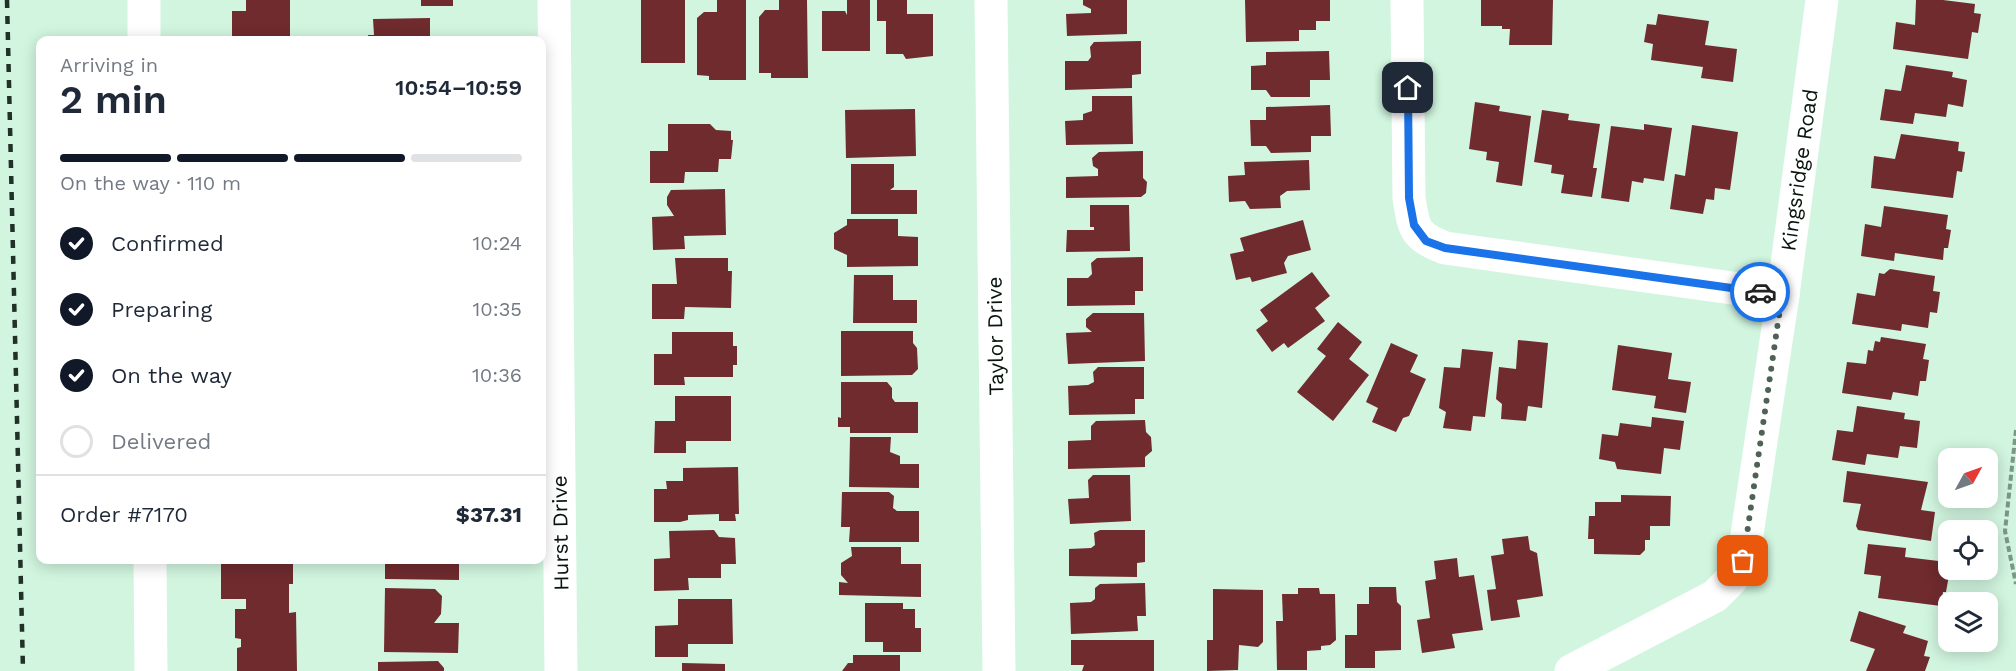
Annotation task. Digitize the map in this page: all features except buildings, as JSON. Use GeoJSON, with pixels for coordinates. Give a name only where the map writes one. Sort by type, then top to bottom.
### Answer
{"type":"FeatureCollection","features":[{"type":"Feature","properties":{"kind":"street"},"geometry":{"type":"LineString","coordinates":[[144,0],[144,36]]}},
{"type":"Feature","properties":{"kind":"street","name":"Hurst Drive"},"geometry":{"type":"LineString","coordinates":[[554,0],[561,671]]}},
{"type":"Feature","properties":{"kind":"street","name":"Taylor Drive"},"geometry":{"type":"LineString","coordinates":[[991,0],[999,671]]}},
{"type":"Feature","properties":{"kind":"street"},"geometry":{"type":"LineString","coordinates":[[1407,0],[1409,198],[1414,225],[1426,241],[1445,248],[1782,295]]}},
{"type":"Feature","properties":{"kind":"street","name":"Kingsridge Road"},"geometry":{"type":"LineString","coordinates":[[1570,671],[1715,596],[1732,579],[1743,561],[1822,0]]}},
{"type":"Feature","properties":{"kind":"street"},"geometry":{"type":"LineString","coordinates":[[150,564],[151,671]]}},
{"type":"Feature","properties":{"kind":"path"},"geometry":{"type":"LineString","coordinates":[[2016,430],[2005,531],[2016,584]]}},
{"type":"Feature","properties":{"kind":"railway"},"geometry":{"type":"LineString","coordinates":[[7,0],[23,671]]}},
{"type":"Feature","properties":{"kind":"way so far"},"geometry":{"type":"LineString","coordinates":[[1743,561],[1782,295],[1760,292]]}},
{"type":"Feature","properties":{"kind":"route"},"geometry":{"type":"LineString","coordinates":[[1408,88],[1409,198],[1414,225],[1426,241],[1445,248],[1760,292]]}}]}
